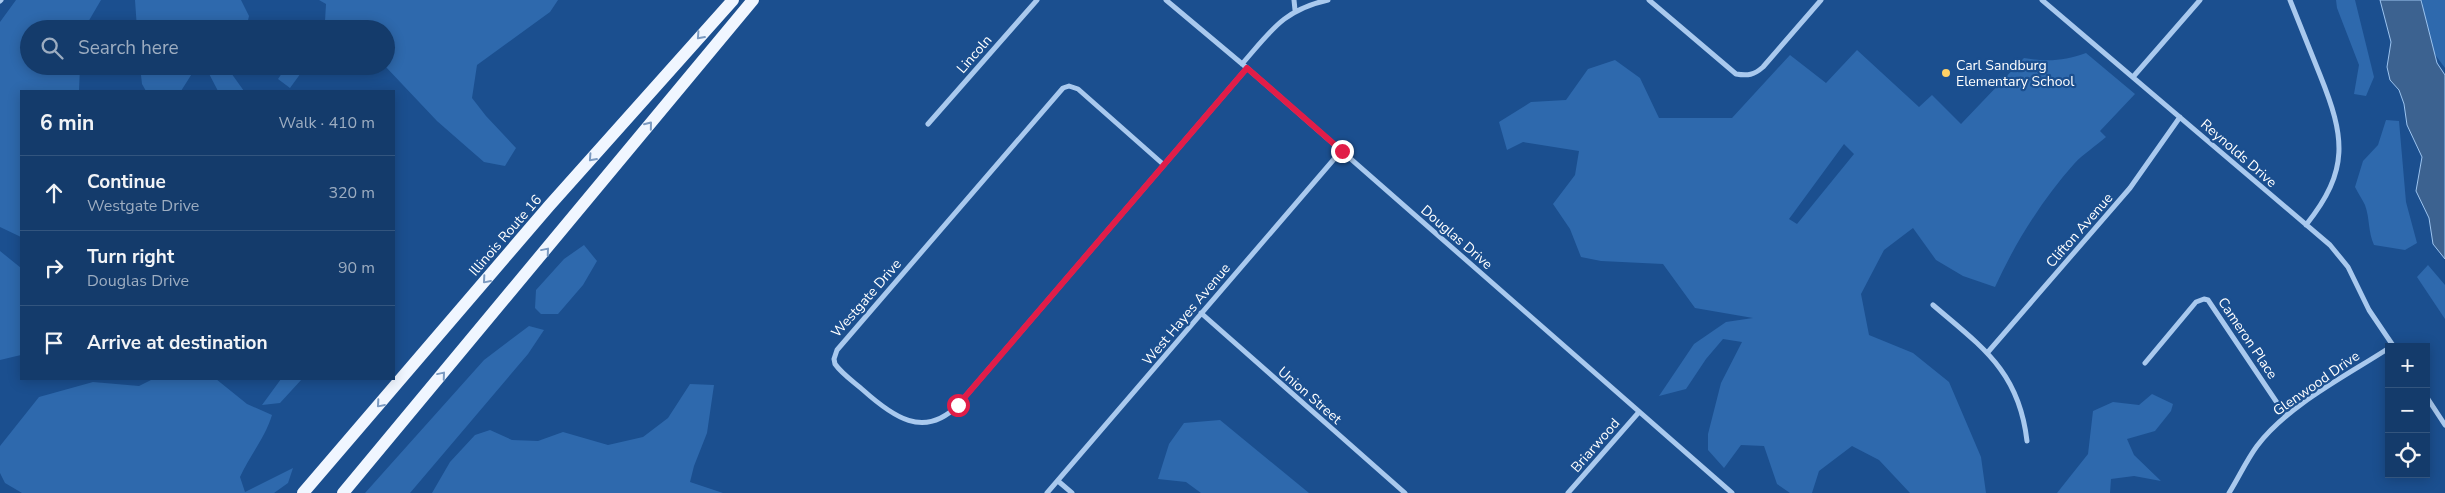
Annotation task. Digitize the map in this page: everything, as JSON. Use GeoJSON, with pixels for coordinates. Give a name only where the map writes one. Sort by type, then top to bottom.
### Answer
{"type":"FeatureCollection","features":[{"type":"Feature","properties":{"kind":"main road","name":"Illinois Route 16"},"geometry":{"type":"LineString","coordinates":[[303,493],[549,206],[732,0]]}},
{"type":"Feature","properties":{"kind":"main road"},"geometry":{"type":"LineString","coordinates":[[343,493],[754,0]]}},
{"type":"Feature","properties":{"kind":"street","name":"Lincoln"},"geometry":{"type":"LineString","coordinates":[[928,124],[1037,0]]}},
{"type":"Feature","properties":{"kind":"street","name":"Douglas Drive"},"geometry":{"type":"LineString","coordinates":[[1166,0],[1247,68],[1732,493]]}},
{"type":"Feature","properties":{"kind":"street"},"geometry":{"type":"LineString","coordinates":[[1294,0],[1295,10]]}},
{"type":"Feature","properties":{"kind":"street"},"geometry":{"type":"LineString","coordinates":[[1242,64],[1280,21],[1295,10],[1328,0]]}},
{"type":"Feature","properties":{"kind":"street"},"geometry":{"type":"LineString","coordinates":[[1649,0],[1736,74],[1747,76],[1757,73],[1764,67],[1821,0]]}},
{"type":"Feature","properties":{"kind":"street","name":"Reynolds Drive"},"geometry":{"type":"LineString","coordinates":[[2042,0],[2339,255],[2389,343]]}},
{"type":"Feature","properties":{"kind":"street"},"geometry":{"type":"LineString","coordinates":[[2133,78],[2200,0]]}},
{"type":"Feature","properties":{"kind":"street"},"geometry":{"type":"LineString","coordinates":[[2290,0],[2332,104],[2340,138],[2338,162],[2332,184],[2325,199],[2306,225]]}},
{"type":"Feature","properties":{"kind":"street","name":"Westgate Drive"},"geometry":{"type":"LineString","coordinates":[[1164,165],[1078,89],[1069,86],[1064,88],[837,350],[834,359],[835,364],[895,416],[910,421],[926,422],[947,414],[958,405],[1164,165],[1247,68]]}},
{"type":"Feature","properties":{"kind":"street","name":"Clifton Avenue"},"geometry":{"type":"LineString","coordinates":[[1988,352],[2130,188],[2180,117]]}},
{"type":"Feature","properties":{"kind":"street","name":"West Hayes Avenue"},"geometry":{"type":"LineString","coordinates":[[1047,493],[1342,151]]}},
{"type":"Feature","properties":{"kind":"street","name":"Cameron Place"},"geometry":{"type":"LineString","coordinates":[[2145,363],[2196,302],[2204,299],[2208,300],[2286,416]]}},
{"type":"Feature","properties":{"kind":"street"},"geometry":{"type":"LineString","coordinates":[[1932,305],[1988,352],[2004,372],[2018,399],[2026,441]]}},
{"type":"Feature","properties":{"kind":"street","name":"Union Street"},"geometry":{"type":"LineString","coordinates":[[1201,314],[1405,493]]}},
{"type":"Feature","properties":{"kind":"street","name":"Glenwood Drive"},"geometry":{"type":"LineString","coordinates":[[2230,493],[2257,446],[2286,416],[2385,351]]}},
{"type":"Feature","properties":{"kind":"street"},"geometry":{"type":"LineString","coordinates":[[2430,402],[2445,425]]}},
{"type":"Feature","properties":{"kind":"street","name":"Briarwood"},"geometry":{"type":"LineString","coordinates":[[1568,493],[1639,412]]}},
{"type":"Feature","properties":{"kind":"street"},"geometry":{"type":"LineString","coordinates":[[1058,481],[1072,493]]}},
{"type":"Feature","properties":{"kind":"shaded area"},"geometry":{"type":"Polygon","coordinates":[[[16,0],[101,0],[89,20],[20,20],[20,75],[80,75],[79,90],[20,90],[20,237],[0,227],[0,22],[16,0]]]}},
{"type":"Feature","properties":{"kind":"shaded area"},"geometry":{"type":"Polygon","coordinates":[[[135,0],[241,0],[249,16],[248,20],[136,20],[135,0]]]}},
{"type":"Feature","properties":{"kind":"shaded area"},"geometry":{"type":"Polygon","coordinates":[[[319,0],[558,0],[550,12],[477,65],[472,98],[516,148],[505,166],[484,162],[437,121],[394,75],[395,20],[325,20],[326,4],[319,0]]]}},
{"type":"Feature","properties":{"kind":"shaded area"},"geometry":{"type":"Polygon","coordinates":[[[2336,0],[2355,0],[2374,77],[2366,96],[2354,94],[2359,65],[2337,8],[2336,0]]]}},
{"type":"Feature","properties":{"kind":"shaded area"},"geometry":{"type":"Polygon","coordinates":[[[2380,0],[2421,0],[2437,63],[2445,75],[2445,259],[2433,244],[2429,218],[2416,191],[2422,157],[2407,125],[2404,104],[2399,90],[2390,80],[2387,67],[2391,42],[2380,0]]]}},
{"type":"Feature","properties":{"kind":"shaded area"},"geometry":{"type":"Polygon","coordinates":[[[2422,0],[2445,0],[2445,68],[2428,45],[2422,0]]]}},
{"type":"Feature","properties":{"kind":"shaded area"},"geometry":{"type":"Polygon","coordinates":[[[1857,50],[1919,107],[1932,95],[1961,124],[2024,58],[2055,60],[2086,53],[2135,94],[2100,131],[2106,137],[2078,160],[2040,207],[2011,254],[1995,287],[1963,276],[1936,260],[1913,228],[1884,250],[1861,294],[1869,335],[1913,353],[1949,382],[1981,457],[1986,493],[1910,493],[1879,460],[1852,446],[1819,471],[1812,493],[1790,493],[1777,484],[1764,446],[1741,445],[1724,468],[1708,450],[1708,434],[1721,383],[1742,342],[1723,339],[1706,359],[1686,389],[1659,396],[1694,344],[1726,322],[1753,318],[1695,308],[1663,264],[1601,261],[1581,257],[1570,229],[1553,204],[1575,175],[1579,151],[1523,142],[1507,150],[1499,122],[1531,102],[1566,100],[1588,69],[1615,60],[1640,78],[1659,118],[1732,118],[1790,55],[1826,83],[1857,50]],[[1844,144],[1789,219],[1797,224],[1854,154],[1844,144]]]}},
{"type":"Feature","properties":{"kind":"shaded area"},"geometry":{"type":"Polygon","coordinates":[[[141,75],[191,75],[182,90],[145,90],[142,84],[141,75]]]}},
{"type":"Feature","properties":{"kind":"shaded area"},"geometry":{"type":"Polygon","coordinates":[[[210,75],[232,75],[243,90],[217,90],[210,75]]]}},
{"type":"Feature","properties":{"kind":"shaded area"},"geometry":{"type":"Polygon","coordinates":[[[281,75],[299,75],[290,88],[278,79],[281,75]]]}},
{"type":"Feature","properties":{"kind":"shaded area"},"geometry":{"type":"Polygon","coordinates":[[[2386,120],[2399,121],[2406,202],[2417,243],[2405,250],[2374,245],[2365,205],[2355,187],[2363,161],[2378,145],[2386,120]]]}},
{"type":"Feature","properties":{"kind":"shaded area"},"geometry":{"type":"Polygon","coordinates":[[[584,245],[597,261],[583,285],[558,314],[541,314],[535,308],[536,290],[564,259],[584,245]]]}},
{"type":"Feature","properties":{"kind":"shaded area"},"geometry":{"type":"Polygon","coordinates":[[[0,251],[20,267],[20,355],[0,360],[0,251]]]}},
{"type":"Feature","properties":{"kind":"shaded area"},"geometry":{"type":"Polygon","coordinates":[[[2428,265],[2445,285],[2445,319],[2417,277],[2428,265]]]}},
{"type":"Feature","properties":{"kind":"shaded area"},"geometry":{"type":"Polygon","coordinates":[[[529,326],[544,330],[528,354],[410,493],[365,493],[484,360],[529,326]]]}},
{"type":"Feature","properties":{"kind":"shaded area"},"geometry":{"type":"Polygon","coordinates":[[[151,380],[217,380],[247,404],[272,415],[240,477],[245,492],[293,468],[288,483],[274,493],[22,493],[5,483],[0,473],[0,446],[39,397],[93,382],[139,386],[151,380]]]}},
{"type":"Feature","properties":{"kind":"shaded area"},"geometry":{"type":"Polygon","coordinates":[[[280,380],[301,380],[280,403],[262,405],[280,380]]]}},
{"type":"Feature","properties":{"kind":"shaded area"},"geometry":{"type":"Polygon","coordinates":[[[690,384],[714,385],[707,433],[690,482],[723,493],[432,493],[450,462],[475,435],[490,430],[512,440],[538,441],[563,432],[608,445],[643,437],[668,418],[690,384]]]}},
{"type":"Feature","properties":{"kind":"shaded area"},"geometry":{"type":"Polygon","coordinates":[[[2152,394],[2173,404],[2171,411],[2155,431],[2127,439],[2134,455],[2161,481],[2134,476],[2111,479],[2110,493],[2057,493],[2088,454],[2093,411],[2113,402],[2139,405],[2152,394]]]}},
{"type":"Feature","properties":{"kind":"shaded area"},"geometry":{"type":"Polygon","coordinates":[[[1220,420],[1309,493],[1201,493],[1186,482],[1158,479],[1169,444],[1184,423],[1220,420]]]}},
{"type":"Feature","properties":{"kind":"place","name":"Carl Sandburg Elementary School"},"geometry":{"type":"Point","coordinates":[1946,73]}},
{"type":"Feature","properties":{"kind":"route"},"geometry":{"type":"LineString","coordinates":[[958,405],[1247,68],[1342,151]]}}]}
